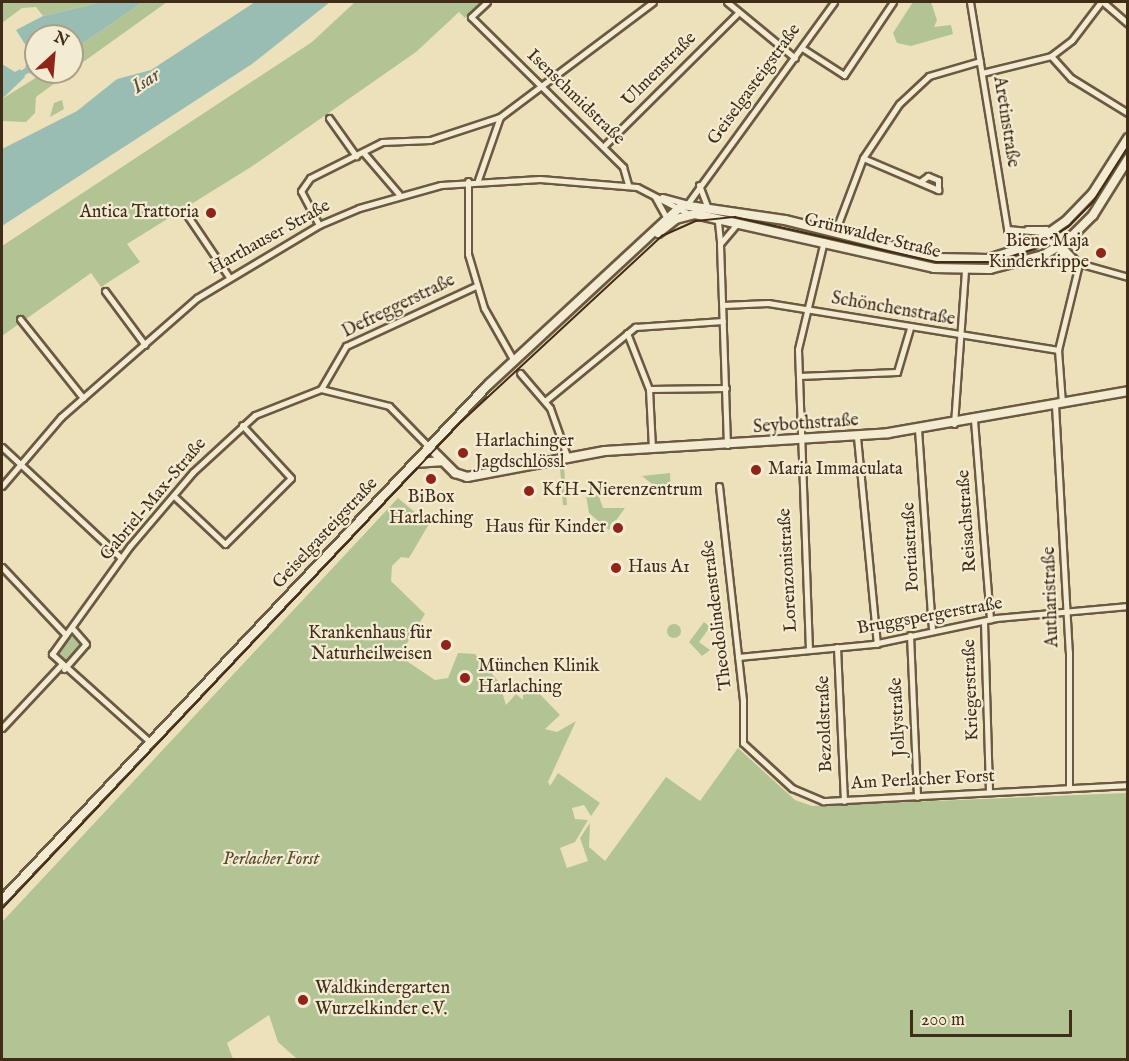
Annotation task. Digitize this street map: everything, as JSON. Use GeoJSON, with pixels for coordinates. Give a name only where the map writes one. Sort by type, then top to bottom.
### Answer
{"type":"FeatureCollection","features":[{"type":"Feature","properties":{"kind":"main road","name":"Grünwalder Straße"},"geometry":{"type":"LineString","coordinates":[[644,243],[676,219],[685,209],[706,206],[960,260],[1008,254],[1048,235],[1093,193],[1128,138]]}},
{"type":"Feature","properties":{"kind":"main road","name":"Grünwalder Straße"},"geometry":{"type":"LineString","coordinates":[[685,209],[718,222],[824,240],[965,271],[1011,265],[1060,246],[1093,215],[1128,159]]}},
{"type":"Feature","properties":{"kind":"main road","name":"Geiselgasteigstraße"},"geometry":{"type":"LineString","coordinates":[[2,899],[429,447],[514,361],[644,243],[667,219],[685,209]]}},
{"type":"Feature","properties":{"kind":"main road"},"geometry":{"type":"LineString","coordinates":[[718,222],[724,210]]}},
{"type":"Feature","properties":{"kind":"main road","name":"Seybothstraße"},"geometry":{"type":"LineString","coordinates":[[444,463],[463,477],[567,456],[857,437],[954,424],[1058,404],[1127,394]]}},
{"type":"Feature","properties":{"kind":"main road"},"geometry":{"type":"LineString","coordinates":[[429,447],[444,463]]}},
{"type":"Feature","properties":{"kind":"main road"},"geometry":{"type":"LineString","coordinates":[[414,463],[430,458],[444,463]]}},
{"type":"Feature","properties":{"kind":"street","name":"Isenschmidstraße"},"geometry":{"type":"LineString","coordinates":[[487,2],[471,17],[604,146],[626,171],[628,186]]}},
{"type":"Feature","properties":{"kind":"street"},"geometry":{"type":"LineString","coordinates":[[319,225],[302,186],[363,152],[397,139],[453,135],[500,117],[652,2]]}},
{"type":"Feature","properties":{"kind":"street"},"geometry":{"type":"LineString","coordinates":[[727,2],[737,14],[795,58]]}},
{"type":"Feature","properties":{"kind":"street","name":"Geiselgasteigstraße"},"geometry":{"type":"LineString","coordinates":[[685,209],[699,185],[795,58],[834,2]]}},
{"type":"Feature","properties":{"kind":"street"},"geometry":{"type":"LineString","coordinates":[[802,48],[844,75],[891,4],[884,2]]}},
{"type":"Feature","properties":{"kind":"street","name":"Aretinstraße"},"geometry":{"type":"LineString","coordinates":[[970,2],[1007,229],[1048,235]]}},
{"type":"Feature","properties":{"kind":"street"},"geometry":{"type":"LineString","coordinates":[[982,73],[1051,56],[1072,40],[1102,2],[1128,24]]}},
{"type":"Feature","properties":{"kind":"street","name":"Ulmenstraße"},"geometry":{"type":"LineString","coordinates":[[604,146],[737,14]]}},
{"type":"Feature","properties":{"kind":"street"},"geometry":{"type":"LineString","coordinates":[[1051,56],[1071,78],[1128,113]]}},
{"type":"Feature","properties":{"kind":"street"},"geometry":{"type":"LineString","coordinates":[[835,232],[863,158],[917,85],[939,71],[980,61]]}},
{"type":"Feature","properties":{"kind":"street"},"geometry":{"type":"LineString","coordinates":[[478,180],[500,117]]}},
{"type":"Feature","properties":{"kind":"street"},"geometry":{"type":"LineString","coordinates":[[329,118],[356,156]]}},
{"type":"Feature","properties":{"kind":"street"},"geometry":{"type":"LineString","coordinates":[[363,152],[386,184],[399,194]]}},
{"type":"Feature","properties":{"kind":"street"},"geometry":{"type":"LineString","coordinates":[[863,158],[921,181]]}},
{"type":"Feature","properties":{"kind":"street"},"geometry":{"type":"LineString","coordinates":[[468,181],[466,237],[476,286],[514,361]]}},
{"type":"Feature","properties":{"kind":"street","name":"Harthauser Straße"},"geometry":{"type":"LineString","coordinates":[[2,486],[83,398],[146,345],[229,277],[319,225],[399,194],[468,181],[628,186]]}},
{"type":"Feature","properties":{"kind":"street"},"geometry":{"type":"LineString","coordinates":[[386,184],[387,198]]}},
{"type":"Feature","properties":{"kind":"street"},"geometry":{"type":"LineString","coordinates":[[699,185],[706,206]]}},
{"type":"Feature","properties":{"kind":"street"},"geometry":{"type":"LineString","coordinates":[[628,186],[685,209]]}},
{"type":"Feature","properties":{"kind":"street"},"geometry":{"type":"LineString","coordinates":[[655,195],[685,209]]}},
{"type":"Feature","properties":{"kind":"street"},"geometry":{"type":"LineString","coordinates":[[655,195],[667,219]]}},
{"type":"Feature","properties":{"kind":"street"},"geometry":{"type":"LineString","coordinates":[[185,212],[229,277]]}},
{"type":"Feature","properties":{"kind":"street"},"geometry":{"type":"LineString","coordinates":[[718,222],[727,445]]}},
{"type":"Feature","properties":{"kind":"street"},"geometry":{"type":"LineString","coordinates":[[720,244],[737,224]]}},
{"type":"Feature","properties":{"kind":"street"},"geometry":{"type":"LineString","coordinates":[[1048,235],[1079,264],[1128,277]]}},
{"type":"Feature","properties":{"kind":"street","name":"Lorenzonistraße"},"geometry":{"type":"LineString","coordinates":[[809,650],[799,441],[799,376],[804,310],[824,240]]}},
{"type":"Feature","properties":{"kind":"street","name":"Autharistraße"},"geometry":{"type":"LineString","coordinates":[[1069,788],[1058,350],[1079,264]]}},
{"type":"Feature","properties":{"kind":"street"},"geometry":{"type":"LineString","coordinates":[[954,424],[965,271]]}},
{"type":"Feature","properties":{"kind":"street","name":"Defreggerstraße"},"geometry":{"type":"LineString","coordinates":[[321,389],[346,346],[476,286]]}},
{"type":"Feature","properties":{"kind":"street"},"geometry":{"type":"LineString","coordinates":[[105,291],[146,345]]}},
{"type":"Feature","properties":{"kind":"street","name":"Schönchenstraße"},"geometry":{"type":"LineString","coordinates":[[723,305],[768,303],[961,337],[1058,350]]}},
{"type":"Feature","properties":{"kind":"street"},"geometry":{"type":"LineString","coordinates":[[20,318],[83,398]]}},
{"type":"Feature","properties":{"kind":"street"},"geometry":{"type":"LineString","coordinates":[[545,401],[627,333],[644,324],[723,321]]}},
{"type":"Feature","properties":{"kind":"street"},"geometry":{"type":"LineString","coordinates":[[799,376],[897,372],[910,328]]}},
{"type":"Feature","properties":{"kind":"street"},"geometry":{"type":"LineString","coordinates":[[627,333],[649,389],[652,449]]}},
{"type":"Feature","properties":{"kind":"street"},"geometry":{"type":"LineString","coordinates":[[520,373],[545,401],[567,456]]}},
{"type":"Feature","properties":{"kind":"street"},"geometry":{"type":"LineString","coordinates":[[649,389],[726,388]]}},
{"type":"Feature","properties":{"kind":"street"},"geometry":{"type":"LineString","coordinates":[[321,389],[389,406],[429,447]]}},
{"type":"Feature","properties":{"kind":"street","name":"Gabriel-Max-Straße"},"geometry":{"type":"LineString","coordinates":[[63,667],[52,654],[121,558],[174,496],[242,425],[276,404],[321,389]]}},
{"type":"Feature","properties":{"kind":"street","name":"Reisachstraße"},"geometry":{"type":"LineString","coordinates":[[974,420],[987,621]]}},
{"type":"Feature","properties":{"kind":"street"},"geometry":{"type":"LineString","coordinates":[[174,496],[225,544],[291,478],[242,425]]}},
{"type":"Feature","properties":{"kind":"street","name":"Portiastraße"},"geometry":{"type":"LineString","coordinates":[[918,429],[932,628]]}},
{"type":"Feature","properties":{"kind":"street"},"geometry":{"type":"LineString","coordinates":[[857,437],[877,644]]}},
{"type":"Feature","properties":{"kind":"street"},"geometry":{"type":"LineString","coordinates":[[2,447],[121,558]]}},
{"type":"Feature","properties":{"kind":"street","name":"Theodolindenstraße"},"geometry":{"type":"LineString","coordinates":[[719,486],[738,657],[742,741]]}},
{"type":"Feature","properties":{"kind":"street"},"geometry":{"type":"LineString","coordinates":[[2,567],[66,635]]}},
{"type":"Feature","properties":{"kind":"street","name":"Bruggspergerstraße"},"geometry":{"type":"LineString","coordinates":[[738,657],[877,644],[932,628],[1066,611],[1128,606]]}},
{"type":"Feature","properties":{"kind":"street","name":"Kriegerstraße"},"geometry":{"type":"LineString","coordinates":[[987,621],[989,792]]}},
{"type":"Feature","properties":{"kind":"street"},"geometry":{"type":"LineString","coordinates":[[2,728],[86,644],[72,628]]}},
{"type":"Feature","properties":{"kind":"street","name":"Jollystraße"},"geometry":{"type":"LineString","coordinates":[[910,635],[917,797]]}},
{"type":"Feature","properties":{"kind":"street","name":"Bezoldstraße"},"geometry":{"type":"LineString","coordinates":[[837,647],[844,801]]}},
{"type":"Feature","properties":{"kind":"street"},"geometry":{"type":"LineString","coordinates":[[63,667],[150,742]]}},
{"type":"Feature","properties":{"kind":"street","name":"Am Perlacher Forst"},"geometry":{"type":"LineString","coordinates":[[742,741],[801,794],[844,801],[1128,785]]}},
{"type":"Feature","properties":{"kind":"green space"},"geometry":{"type":"Polygon","coordinates":[[[2,2],[102,2],[43,16],[36,7],[22,8],[2,23],[2,2]]]}},
{"type":"Feature","properties":{"kind":"green space"},"geometry":{"type":"Polygon","coordinates":[[[143,2],[167,2],[84,61],[84,43],[143,2]]]}},
{"type":"Feature","properties":{"kind":"green space"},"geometry":{"type":"Polygon","coordinates":[[[355,2],[483,2],[465,18],[459,12],[416,52],[251,167],[127,244],[140,262],[101,287],[91,273],[2,336],[2,246],[312,42],[355,2]]]}},
{"type":"Feature","properties":{"kind":"green space"},"geometry":{"type":"Polygon","coordinates":[[[913,2],[931,2],[937,20],[934,27],[951,25],[953,34],[911,46],[897,43],[893,33],[913,2]]]}},
{"type":"Feature","properties":{"kind":"green space"},"geometry":{"type":"Polygon","coordinates":[[[26,84],[54,84],[36,97],[35,113],[26,122],[2,121],[2,99],[26,84]]]}},
{"type":"Feature","properties":{"kind":"green space"},"geometry":{"type":"Polygon","coordinates":[[[62,100],[64,109],[50,117],[54,103],[62,100]]]}},
{"type":"Feature","properties":{"kind":"green space"},"geometry":{"type":"Polygon","coordinates":[[[564,467],[567,505],[563,505],[560,468],[564,467]]]}},
{"type":"Feature","properties":{"kind":"green space"},"geometry":{"type":"Polygon","coordinates":[[[670,473],[671,496],[667,496],[642,476],[670,473]]]}},
{"type":"Feature","properties":{"kind":"green space"},"geometry":{"type":"Polygon","coordinates":[[[598,494],[603,508],[625,508],[609,530],[589,513],[586,495],[598,494]]]}},
{"type":"Feature","properties":{"kind":"green space","name":"Perlacher Forst"},"geometry":{"type":"Polygon","coordinates":[[[398,498],[429,524],[409,558],[401,557],[392,566],[391,581],[425,614],[399,656],[435,680],[448,678],[458,653],[475,654],[499,682],[506,705],[516,694],[523,700],[523,695],[537,691],[560,715],[545,729],[557,732],[576,721],[548,782],[550,786],[558,773],[600,803],[591,816],[584,805],[572,808],[575,819],[588,820],[575,842],[560,848],[567,868],[588,861],[580,838],[590,823],[589,847],[605,861],[666,777],[700,801],[738,748],[795,800],[812,806],[1127,793],[1127,1059],[297,1059],[278,1042],[269,1015],[227,1043],[233,1059],[2,1059],[2,922],[398,498]]]}},
{"type":"Feature","properties":{"kind":"green space"},"geometry":{"type":"Polygon","coordinates":[[[704,622],[710,627],[699,642],[710,650],[702,656],[689,642],[704,622]]]}},
{"type":"Feature","properties":{"kind":"green space"},"geometry":{"type":"Polygon","coordinates":[[[671,624],[677,624],[681,631],[677,638],[671,638],[667,634],[667,628],[671,624]]]}},
{"type":"Feature","properties":{"kind":"green space"},"geometry":{"type":"Polygon","coordinates":[[[74,635],[85,644],[67,664],[57,651],[74,635]]]}},
{"type":"Feature","properties":{"kind":"water"},"geometry":{"type":"Polygon","coordinates":[[[102,2],[143,2],[84,43],[84,24],[28,24],[43,16],[102,2]]]}},
{"type":"Feature","properties":{"kind":"water","name":"Isar"},"geometry":{"type":"Polygon","coordinates":[[[255,2],[330,2],[252,64],[2,226],[2,149],[77,111],[117,79],[151,70],[255,2]]]}},
{"type":"Feature","properties":{"kind":"water"},"geometry":{"type":"Polygon","coordinates":[[[24,26],[24,43],[16,30],[24,26]]]}},
{"type":"Feature","properties":{"kind":"water"},"geometry":{"type":"Polygon","coordinates":[[[2,64],[15,72],[20,69],[24,78],[2,99],[2,64]]]}},
{"type":"Feature","properties":{"kind":"waterway"},"geometry":{"type":"LineString","coordinates":[[17,77],[24,72]]}},
{"type":"Feature","properties":{"kind":"tram line"},"geometry":{"type":"LineString","coordinates":[[2,909],[461,422],[662,236],[696,221],[735,217],[937,262],[994,262],[1034,249],[1068,227],[1093,202],[1128,147]]}},
{"type":"Feature","properties":{"kind":"place","name":"Antica Trattoria"},"geometry":{"type":"Point","coordinates":[211,213]}},
{"type":"Feature","properties":{"kind":"place","name":"Biene Maja Kinderkrippe"},"geometry":{"type":"Point","coordinates":[1101,253]}},
{"type":"Feature","properties":{"kind":"place","name":"Harlachinger Jagdschlössl"},"geometry":{"type":"Point","coordinates":[463,453]}},
{"type":"Feature","properties":{"kind":"place","name":"Maria Immaculata"},"geometry":{"type":"Point","coordinates":[756,470]}},
{"type":"Feature","properties":{"kind":"place","name":"BiBox Harlaching"},"geometry":{"type":"Point","coordinates":[431,479]}},
{"type":"Feature","properties":{"kind":"place","name":"KfH-Nierenzentrum"},"geometry":{"type":"Point","coordinates":[529,491]}},
{"type":"Feature","properties":{"kind":"place","name":"Haus für Kinder"},"geometry":{"type":"Point","coordinates":[618,528]}},
{"type":"Feature","properties":{"kind":"place","name":"Haus A1"},"geometry":{"type":"Point","coordinates":[616,568]}},
{"type":"Feature","properties":{"kind":"place","name":"Krankenhaus für Naturheilweisen"},"geometry":{"type":"Point","coordinates":[446,645]}},
{"type":"Feature","properties":{"kind":"place","name":"München Klinik Harlaching"},"geometry":{"type":"Point","coordinates":[465,678]}},
{"type":"Feature","properties":{"kind":"place","name":"Waldkindergarten Wurzelkinder e.V."},"geometry":{"type":"Point","coordinates":[303,1000]}}]}
